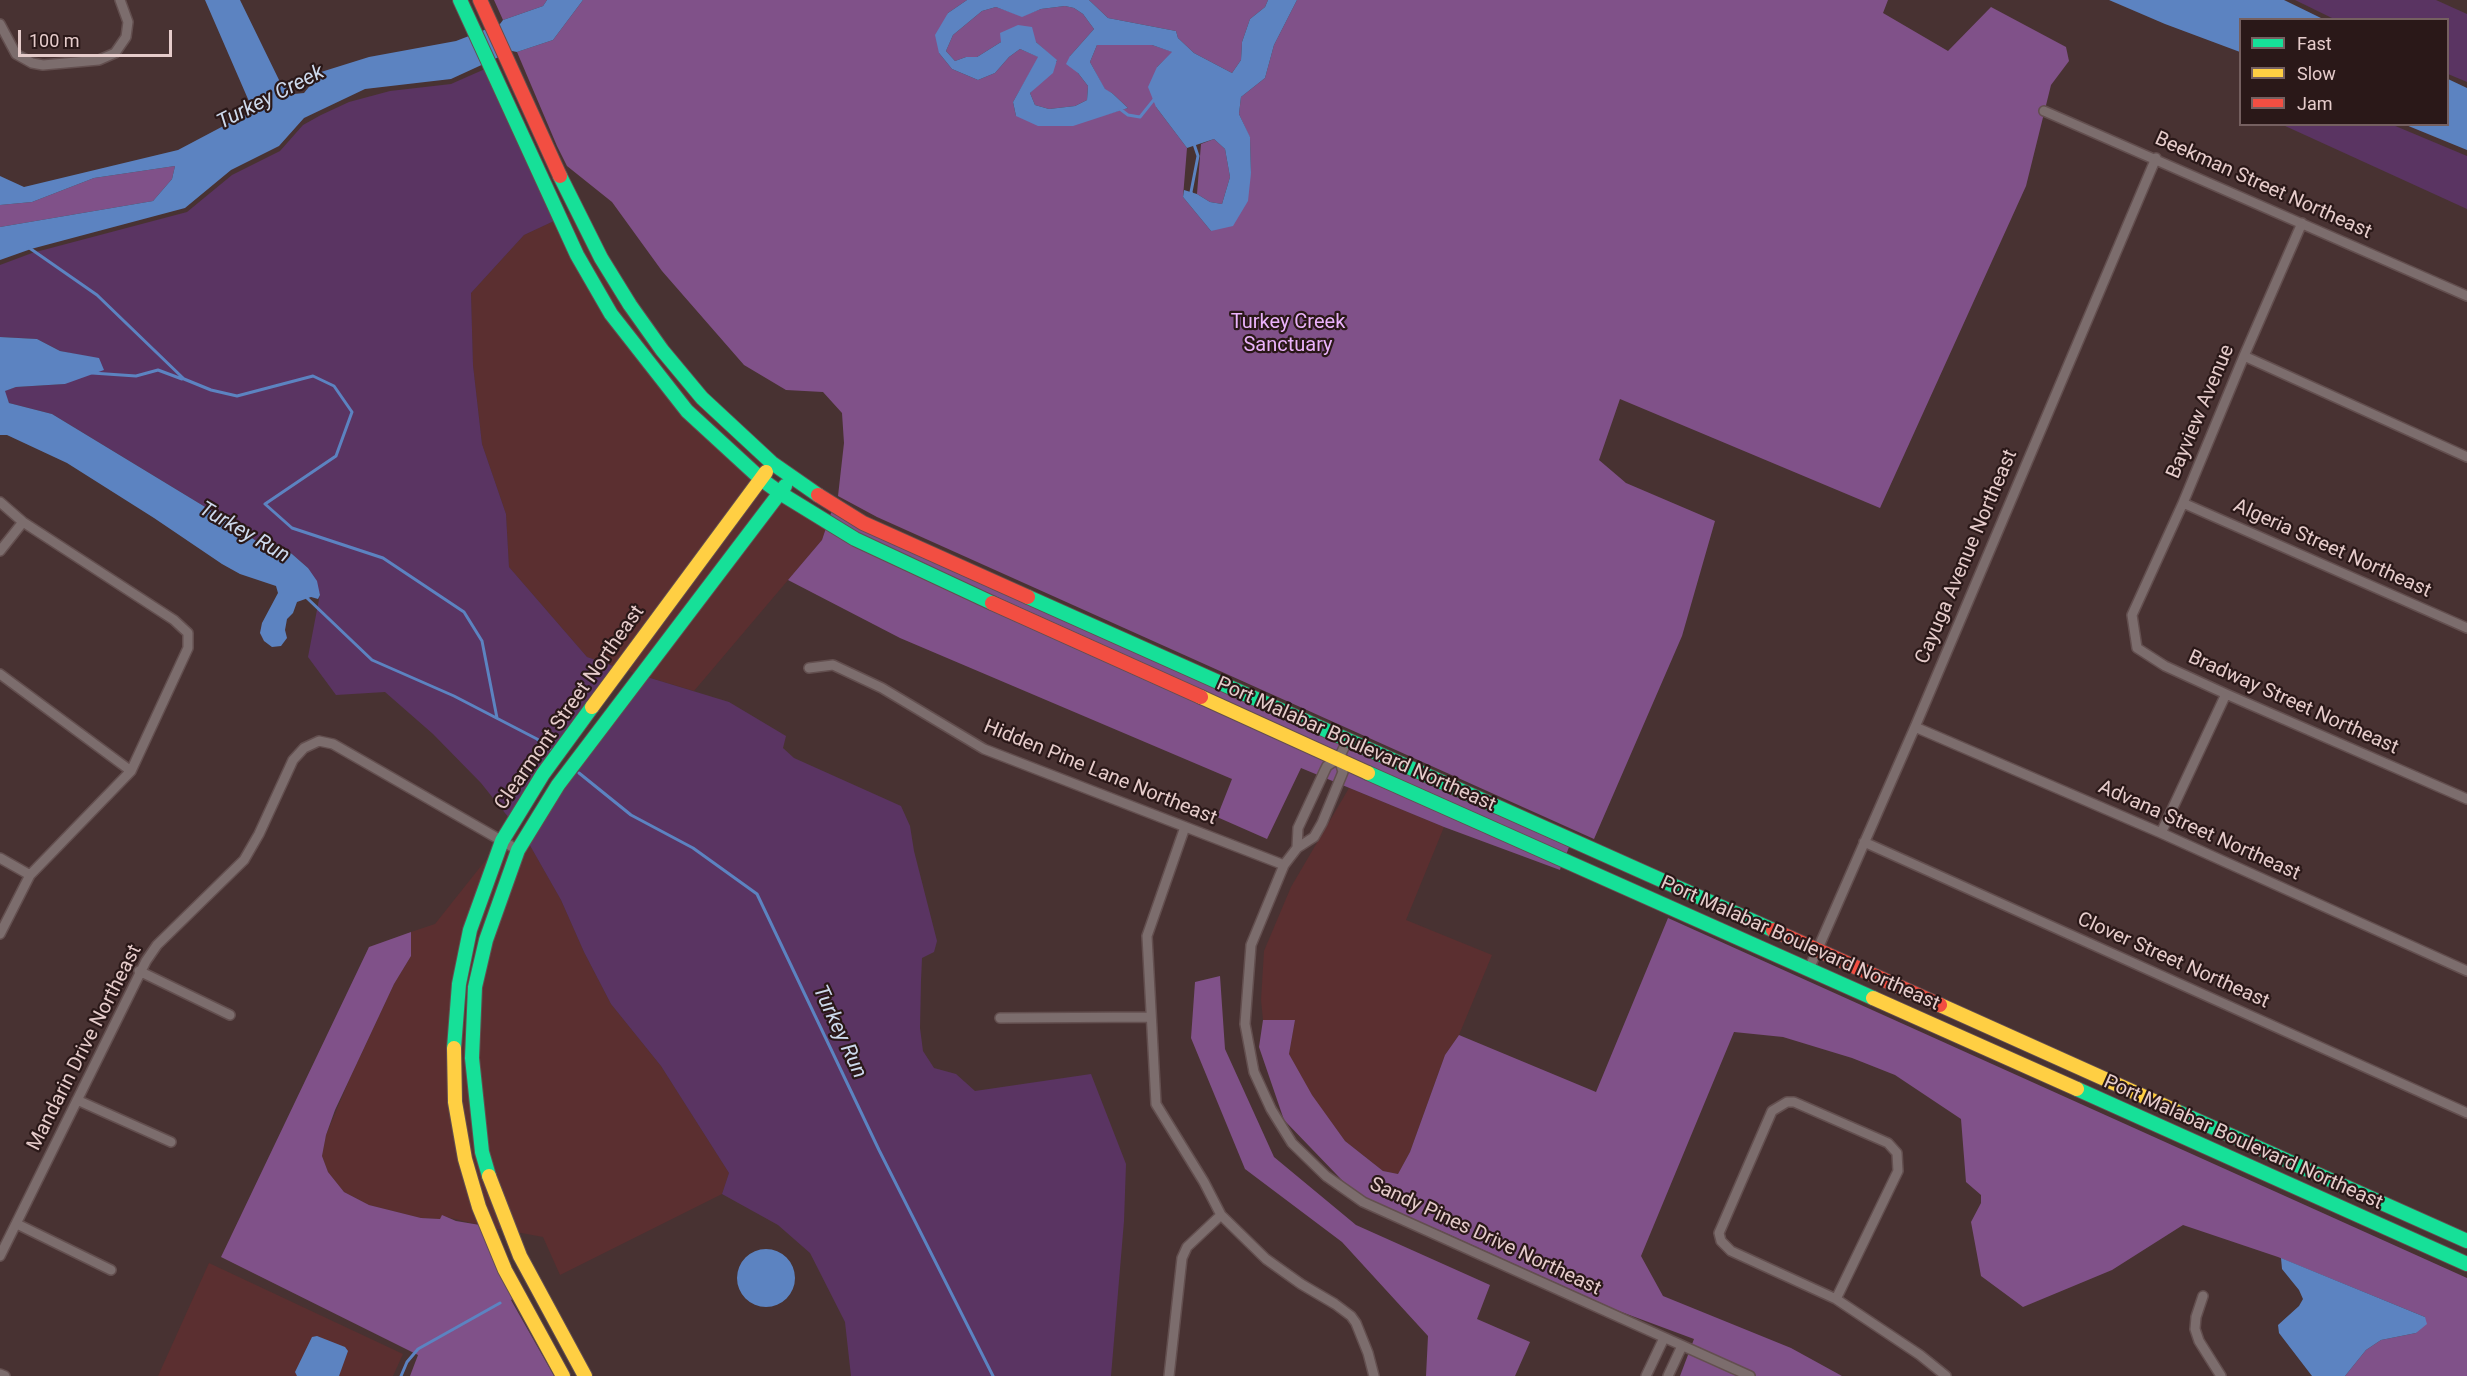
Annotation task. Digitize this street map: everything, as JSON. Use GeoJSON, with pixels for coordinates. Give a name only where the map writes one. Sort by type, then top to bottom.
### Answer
{"type":"FeatureCollection","features":[{"type":"Feature","properties":{"kind":"street"},"geometry":{"type":"LineString","coordinates":[[0,24],[13,49],[19,56],[32,63],[43,65],[99,60],[114,53],[126,37],[128,22],[120,0]]}},
{"type":"Feature","properties":{"kind":"street","name":"Port Malabar Boulevard Northeast"},"geometry":{"type":"LineString","coordinates":[[480,1],[596,248],[630,305],[662,350],[702,398],[772,464],[863,523],[2467,1242]]}},
{"type":"Feature","properties":{"kind":"street","name":"Port Malabar Boulevard Northeast"},"geometry":{"type":"LineString","coordinates":[[462,5],[577,255],[611,314],[687,411],[761,479],[780,492],[855,539],[1670,908],[2467,1264]]}},
{"type":"Feature","properties":{"kind":"street","name":"Beekman Street Northeast"},"geometry":{"type":"LineString","coordinates":[[2044,111],[2156,158],[2467,296]]}},
{"type":"Feature","properties":{"kind":"street","name":"Cayuga Avenue Northeast"},"geometry":{"type":"LineString","coordinates":[[1809,969],[1915,727],[2156,158]]}},
{"type":"Feature","properties":{"kind":"street","name":"Bayview Avenue"},"geometry":{"type":"LineString","coordinates":[[2133,615],[2302,224]]}},
{"type":"Feature","properties":{"kind":"street"},"geometry":{"type":"LineString","coordinates":[[611,314],[630,305]]}},
{"type":"Feature","properties":{"kind":"street"},"geometry":{"type":"LineString","coordinates":[[2244,356],[2467,457]]}},
{"type":"Feature","properties":{"kind":"street"},"geometry":{"type":"LineString","coordinates":[[687,411],[702,398]]}},
{"type":"Feature","properties":{"kind":"street","name":"Clearmont Street Northeast"},"geometry":{"type":"LineString","coordinates":[[564,1376],[505,1270],[480,1210],[465,1158],[455,1102],[454,1050],[459,984],[470,930],[502,841],[543,774],[772,464]]}},
{"type":"Feature","properties":{"kind":"street","name":"Clearmont Street Northeast"},"geometry":{"type":"LineString","coordinates":[[585,1376],[520,1256],[496,1198],[482,1152],[472,1058],[476,987],[492,920],[518,850],[534,821],[558,785],[792,478]]}},
{"type":"Feature","properties":{"kind":"street"},"geometry":{"type":"LineString","coordinates":[[0,501],[23,522],[174,620],[188,633],[189,648],[130,771],[30,875],[0,933]]}},
{"type":"Feature","properties":{"kind":"street","name":"Algeria Street Northeast"},"geometry":{"type":"LineString","coordinates":[[2183,503],[2467,628]]}},
{"type":"Feature","properties":{"kind":"street"},"geometry":{"type":"LineString","coordinates":[[0,550],[23,522]]}},
{"type":"Feature","properties":{"kind":"street","name":"Bradway Street Northeast"},"geometry":{"type":"LineString","coordinates":[[2133,615],[2137,648],[2165,666],[2467,799]]}},
{"type":"Feature","properties":{"kind":"street","name":"Hidden Pine Lane Northeast"},"geometry":{"type":"LineString","coordinates":[[809,668],[833,666],[882,688],[984,749],[1284,865]]}},
{"type":"Feature","properties":{"kind":"street"},"geometry":{"type":"LineString","coordinates":[[0,674],[130,771]]}},
{"type":"Feature","properties":{"kind":"street"},"geometry":{"type":"LineString","coordinates":[[2161,833],[2226,694]]}},
{"type":"Feature","properties":{"kind":"street","name":"Advana Street Northeast"},"geometry":{"type":"LineString","coordinates":[[1915,727],[2161,833],[2467,971]]}},
{"type":"Feature","properties":{"kind":"street","name":"Sandy Pines Drive Northeast"},"geometry":{"type":"LineString","coordinates":[[1348,739],[1339,758],[1327,765],[1298,828],[1297,848],[1284,865],[1251,945],[1245,1024],[1254,1072],[1271,1109],[1292,1143],[1326,1176],[1363,1202],[1750,1376]]}},
{"type":"Feature","properties":{"kind":"street","name":"Mandarin Drive Northeast"},"geometry":{"type":"LineString","coordinates":[[0,1256],[139,972],[157,945],[244,860],[259,834],[293,760],[304,748],[315,741],[325,741],[343,748],[518,850]]}},
{"type":"Feature","properties":{"kind":"street"},"geometry":{"type":"LineString","coordinates":[[1297,848],[1314,837],[1319,830],[1343,772],[1339,758]]}},
{"type":"Feature","properties":{"kind":"street"},"geometry":{"type":"LineString","coordinates":[[1185,826],[1147,936],[1156,1104],[1204,1182],[1221,1215],[1266,1259],[1351,1316],[1368,1353],[1374,1376]]}},
{"type":"Feature","properties":{"kind":"street","name":"Clover Street Northeast"},"geometry":{"type":"LineString","coordinates":[[1864,842],[2467,1113]]}},
{"type":"Feature","properties":{"kind":"street"},"geometry":{"type":"LineString","coordinates":[[0,858],[30,875]]}},
{"type":"Feature","properties":{"kind":"street"},"geometry":{"type":"LineString","coordinates":[[1670,908],[1677,888]]}},
{"type":"Feature","properties":{"kind":"street"},"geometry":{"type":"LineString","coordinates":[[139,972],[230,1015]]}},
{"type":"Feature","properties":{"kind":"street"},"geometry":{"type":"LineString","coordinates":[[1000,1018],[1151,1017]]}},
{"type":"Feature","properties":{"kind":"street"},"geometry":{"type":"LineString","coordinates":[[77,1100],[171,1142]]}},
{"type":"Feature","properties":{"kind":"street"},"geometry":{"type":"LineString","coordinates":[[1836,1299],[1898,1171],[1897,1153],[1888,1143],[1794,1102],[1787,1102],[1772,1112],[1719,1233],[1721,1240],[1731,1251],[1836,1299],[1920,1355],[1946,1376]]}},
{"type":"Feature","properties":{"kind":"street"},"geometry":{"type":"LineString","coordinates":[[1169,1376],[1182,1258],[1187,1247],[1221,1215]]}},
{"type":"Feature","properties":{"kind":"street"},"geometry":{"type":"LineString","coordinates":[[17,1224],[111,1270]]}},
{"type":"Feature","properties":{"kind":"street"},"geometry":{"type":"LineString","coordinates":[[2203,1296],[2196,1317],[2195,1329],[2199,1341],[2221,1376]]}},
{"type":"Feature","properties":{"kind":"street"},"geometry":{"type":"LineString","coordinates":[[1646,1376],[1664,1338]]}},
{"type":"Feature","properties":{"kind":"street"},"geometry":{"type":"LineString","coordinates":[[1668,1376],[1682,1346]]}},
{"type":"Feature","properties":{"kind":"street"},"geometry":{"type":"LineString","coordinates":[[0,1374],[4,1376]]}},
{"type":"Feature","properties":{"kind":"shaded area"},"geometry":{"type":"Polygon","coordinates":[[[2295,0],[2436,0],[2467,14],[2467,82],[2449,74],[2449,18],[2332,18],[2295,0]]]}},
{"type":"Feature","properties":{"kind":"shaded area"},"geometry":{"type":"Polygon","coordinates":[[[485,69],[554,221],[524,235],[471,293],[473,365],[482,444],[506,514],[509,567],[587,657],[616,667],[509,818],[481,783],[433,734],[385,692],[336,695],[308,657],[320,594],[308,568],[292,554],[277,545],[259,543],[225,519],[52,414],[9,403],[4,391],[16,387],[65,384],[99,359],[60,351],[37,339],[0,337],[0,265],[32,253],[187,212],[232,175],[280,151],[303,125],[321,115],[349,102],[390,91],[451,84],[485,69]]]}},
{"type":"Feature","properties":{"kind":"shaded area"},"geometry":{"type":"Polygon","coordinates":[[[2285,126],[2395,126],[2467,156],[2467,209],[2285,126]]]}},
{"type":"Feature","properties":{"kind":"shaded area"},"geometry":{"type":"Polygon","coordinates":[[[571,212],[596,261],[765,465],[760,471],[691,406],[616,311],[581,251],[564,216],[571,212]]]}},
{"type":"Feature","properties":{"kind":"shaded area"},"geometry":{"type":"Polygon","coordinates":[[[554,221],[607,318],[640,363],[683,415],[753,480],[616,667],[587,657],[509,567],[506,514],[482,444],[473,365],[471,293],[524,235],[554,221]]]}},
{"type":"Feature","properties":{"kind":"shaded area"},"geometry":{"type":"Polygon","coordinates":[[[761,487],[772,494],[636,674],[626,670],[761,487]]]}},
{"type":"Feature","properties":{"kind":"shaded area"},"geometry":{"type":"Polygon","coordinates":[[[781,500],[826,528],[822,540],[694,691],[647,677],[781,500]]]}},
{"type":"Feature","properties":{"kind":"shaded area"},"geometry":{"type":"Polygon","coordinates":[[[647,677],[729,702],[786,736],[783,748],[794,758],[901,806],[910,826],[914,851],[937,941],[934,952],[922,958],[921,981],[920,1028],[923,1051],[934,1068],[956,1074],[975,1091],[1091,1074],[1126,1164],[1124,1221],[1111,1376],[851,1376],[845,1322],[810,1253],[778,1225],[722,1194],[729,1173],[661,1066],[611,1004],[584,952],[561,900],[528,842],[563,788],[647,677]]]}},
{"type":"Feature","properties":{"kind":"shaded area"},"geometry":{"type":"Polygon","coordinates":[[[1349,788],[1444,827],[1406,920],[1492,955],[1459,1035],[1445,1055],[1410,1152],[1398,1174],[1383,1171],[1345,1141],[1311,1095],[1289,1054],[1295,1020],[1263,1020],[1261,1000],[1264,951],[1291,887],[1349,788]]]}},
{"type":"Feature","properties":{"kind":"shaded area"},"geometry":{"type":"Polygon","coordinates":[[[517,827],[521,833],[494,898],[467,1058],[477,1154],[503,1230],[494,1228],[484,1205],[470,1157],[460,1101],[459,1050],[464,984],[475,931],[507,843],[517,827]]]}},
{"type":"Feature","properties":{"kind":"shaded area"},"geometry":{"type":"Polygon","coordinates":[[[528,842],[561,900],[584,952],[611,1004],[661,1066],[729,1173],[722,1194],[560,1275],[543,1237],[516,1232],[499,1189],[488,1150],[478,1057],[481,987],[491,941],[504,901],[528,842]]]}},
{"type":"Feature","properties":{"kind":"shaded area"},"geometry":{"type":"Polygon","coordinates":[[[493,851],[449,1051],[480,1225],[442,1216],[440,1219],[421,1218],[369,1205],[344,1192],[328,1172],[322,1156],[326,1135],[394,984],[411,956],[411,932],[435,924],[493,851]]]}},
{"type":"Feature","properties":{"kind":"shaded area"},"geometry":{"type":"Polygon","coordinates":[[[209,1263],[403,1354],[393,1376],[158,1376],[209,1263]]]}},
{"type":"Feature","properties":{"kind":"green space"},"geometry":{"type":"Polygon","coordinates":[[[494,0],[547,0],[543,6],[503,20],[494,0]]]}},
{"type":"Feature","properties":{"kind":"green space","name":"Turkey Creek Sanctuary"},"geometry":{"type":"Polygon","coordinates":[[[583,0],[967,0],[948,13],[939,53],[952,69],[978,80],[995,73],[1009,57],[1020,49],[1039,57],[1013,102],[1016,116],[1104,115],[1128,108],[1112,93],[1105,90],[1090,62],[1097,45],[1152,45],[1173,52],[1157,67],[1156,107],[1187,148],[1183,197],[1211,231],[1251,173],[1250,138],[1239,114],[1241,97],[1265,78],[1274,45],[1297,0],[1888,0],[1883,13],[1948,51],[1991,7],[2066,47],[2069,61],[2051,85],[2026,186],[1880,508],[1620,399],[1599,460],[1626,483],[1715,521],[1682,636],[1594,839],[877,517],[838,496],[844,443],[842,413],[823,392],[786,390],[744,365],[662,271],[612,202],[567,166],[517,52],[553,40],[583,0]]]}},
{"type":"Feature","properties":{"kind":"green space"},"geometry":{"type":"Polygon","coordinates":[[[1089,0],[1268,0],[1265,7],[1250,19],[1242,42],[1241,60],[1232,73],[1194,53],[1178,38],[1176,31],[1108,18],[1089,0]]]}},
{"type":"Feature","properties":{"kind":"green space"},"geometry":{"type":"Polygon","coordinates":[[[1065,6],[1074,8],[1083,14],[1094,29],[1070,56],[1078,73],[1088,86],[1087,100],[1075,106],[1049,109],[1035,105],[1030,93],[1057,61],[1036,42],[1001,42],[977,57],[966,57],[955,61],[946,51],[953,35],[982,11],[996,7],[1022,16],[1041,9],[1065,6]]]}},
{"type":"Feature","properties":{"kind":"green space"},"geometry":{"type":"Polygon","coordinates":[[[1214,139],[1225,149],[1230,177],[1222,204],[1210,202],[1197,194],[1201,144],[1214,139]]]}},
{"type":"Feature","properties":{"kind":"green space"},"geometry":{"type":"Polygon","coordinates":[[[175,166],[172,179],[153,201],[0,227],[0,205],[32,202],[94,178],[175,166]]]}},
{"type":"Feature","properties":{"kind":"green space"},"geometry":{"type":"Polygon","coordinates":[[[832,510],[1569,847],[1566,855],[858,534],[830,516],[832,510]]]}},
{"type":"Feature","properties":{"kind":"green space"},"geometry":{"type":"Polygon","coordinates":[[[826,528],[1561,866],[1560,870],[1444,827],[1301,768],[1267,839],[1217,817],[1232,779],[900,638],[788,580],[822,540],[826,528]]]}},
{"type":"Feature","properties":{"kind":"green space"},"geometry":{"type":"Polygon","coordinates":[[[1668,918],[2467,1278],[2467,1376],[2345,1376],[2366,1350],[2381,1340],[2416,1333],[2425,1317],[2278,1257],[2183,1225],[2112,1270],[2023,1307],[1981,1276],[1971,1222],[1981,1203],[1981,1195],[1966,1182],[1961,1119],[1895,1075],[1852,1058],[1783,1037],[1734,1032],[1641,1256],[1663,1296],[1791,1348],[1842,1376],[1680,1376],[1694,1339],[1616,1310],[1441,1231],[1363,1202],[1284,1120],[1259,1047],[1263,1020],[1295,1020],[1289,1054],[1312,1095],[1345,1141],[1383,1171],[1398,1174],[1410,1152],[1445,1055],[1459,1035],[1596,1092],[1668,918]]]}},
{"type":"Feature","properties":{"kind":"green space"},"geometry":{"type":"Polygon","coordinates":[[[411,932],[411,956],[394,984],[335,1110],[326,1135],[322,1156],[328,1172],[344,1192],[369,1205],[421,1218],[440,1219],[442,1215],[456,1221],[480,1225],[514,1298],[511,1300],[554,1376],[410,1376],[418,1355],[221,1257],[369,947],[411,932]]]}},
{"type":"Feature","properties":{"kind":"green space"},"geometry":{"type":"Polygon","coordinates":[[[1220,976],[1225,1049],[1274,1157],[1356,1225],[1490,1285],[1477,1319],[1530,1342],[1515,1376],[1426,1376],[1428,1336],[1342,1242],[1245,1169],[1191,1038],[1195,982],[1220,976]]]}},
{"type":"Feature","properties":{"kind":"water"},"geometry":{"type":"Polygon","coordinates":[[[205,0],[240,0],[281,84],[294,94],[304,93],[321,72],[369,57],[456,41],[500,24],[503,20],[543,6],[547,0],[583,0],[553,40],[517,52],[512,51],[451,79],[365,89],[304,118],[279,146],[231,170],[185,208],[31,249],[0,260],[0,227],[153,201],[172,179],[175,166],[94,178],[32,202],[0,205],[0,176],[24,187],[178,150],[248,113],[251,106],[205,0]]]}},
{"type":"Feature","properties":{"kind":"water"},"geometry":{"type":"Polygon","coordinates":[[[967,0],[1089,0],[1108,18],[1176,31],[1178,38],[1194,53],[1232,73],[1241,60],[1242,42],[1250,19],[1265,7],[1268,0],[1297,0],[1274,45],[1265,78],[1241,97],[1239,114],[1250,137],[1251,173],[1248,201],[1233,226],[1211,231],[1183,197],[1184,190],[1197,194],[1210,202],[1222,204],[1230,177],[1225,149],[1214,139],[1187,148],[1156,107],[1148,87],[1157,67],[1172,52],[1152,45],[1097,45],[1090,62],[1105,89],[1128,108],[1073,126],[1038,126],[1016,116],[1013,102],[1038,57],[1020,49],[1009,57],[995,73],[978,80],[952,69],[939,53],[935,35],[948,13],[967,0]],[[1065,6],[1041,9],[1022,17],[996,7],[982,11],[953,35],[946,51],[955,61],[966,57],[977,57],[1001,42],[1000,33],[1018,25],[1032,27],[1036,42],[1057,60],[1053,73],[1030,93],[1035,105],[1049,109],[1075,106],[1087,100],[1088,86],[1078,73],[1066,64],[1070,56],[1094,29],[1083,14],[1074,8],[1065,6]]]}},
{"type":"Feature","properties":{"kind":"water"},"geometry":{"type":"Polygon","coordinates":[[[2109,0],[2284,0],[2321,18],[2239,18],[2239,52],[2109,0]]]}},
{"type":"Feature","properties":{"kind":"water"},"geometry":{"type":"Polygon","coordinates":[[[2449,79],[2467,88],[2467,150],[2408,126],[2449,126],[2449,79]]]}},
{"type":"Feature","properties":{"kind":"water"},"geometry":{"type":"Polygon","coordinates":[[[0,337],[37,339],[60,351],[99,358],[104,370],[65,384],[16,387],[5,391],[9,403],[52,414],[225,519],[259,543],[277,545],[308,568],[317,581],[320,595],[318,599],[311,597],[297,602],[293,613],[287,619],[285,630],[287,638],[281,646],[272,647],[264,641],[260,633],[262,623],[278,593],[276,586],[240,574],[222,564],[67,463],[7,435],[0,435],[0,337]]]}},
{"type":"Feature","properties":{"kind":"water"},"geometry":{"type":"Polygon","coordinates":[[[766,1249],[782,1254],[790,1262],[795,1278],[790,1294],[782,1302],[766,1307],[750,1302],[742,1294],[737,1278],[742,1262],[750,1254],[766,1249]]]}},
{"type":"Feature","properties":{"kind":"water"},"geometry":{"type":"Polygon","coordinates":[[[2281,1258],[2425,1317],[2427,1324],[2416,1333],[2381,1340],[2366,1350],[2345,1376],[2312,1376],[2279,1333],[2278,1325],[2299,1306],[2303,1299],[2299,1290],[2282,1269],[2281,1258]]]}},
{"type":"Feature","properties":{"kind":"water"},"geometry":{"type":"Polygon","coordinates":[[[317,1336],[345,1347],[348,1351],[339,1376],[297,1376],[295,1372],[312,1337],[317,1336]]]}},
{"type":"Feature","properties":{"kind":"waterway","name":"Turkey Creek"},"geometry":{"type":"LineString","coordinates":[[1120,109],[1128,115],[1140,117],[1156,97]]}},
{"type":"Feature","properties":{"kind":"waterway","name":"Turkey Creek"},"geometry":{"type":"LineString","coordinates":[[1192,195],[1198,156],[1194,144]]}},
{"type":"Feature","properties":{"kind":"waterway"},"geometry":{"type":"LineString","coordinates":[[28,247],[97,295],[184,379],[211,390],[237,396],[313,376],[334,386],[352,412],[336,456],[265,504],[292,528],[383,558],[464,612],[482,641],[497,718]]}},
{"type":"Feature","properties":{"kind":"waterway"},"geometry":{"type":"LineString","coordinates":[[92,373],[136,376],[158,370],[182,379]]}},
{"type":"Feature","properties":{"kind":"waterway","name":"Turkey Run"},"geometry":{"type":"LineString","coordinates":[[307,598],[372,660],[454,696],[537,739],[550,749]]}},
{"type":"Feature","properties":{"kind":"waterway","name":"Turkey Run"},"geometry":{"type":"LineString","coordinates":[[579,773],[631,815],[693,848],[757,894],[879,1150],[993,1376]]}},
{"type":"Feature","properties":{"kind":"waterway"},"geometry":{"type":"LineString","coordinates":[[401,1376],[407,1362],[418,1349],[500,1303]]}},
{"type":"Feature","properties":{"kind":"traffic: fast"},"geometry":{"type":"LineString","coordinates":[[460,0],[577,255],[611,314],[687,411],[761,479],[780,493],[855,539],[992,603]]}},
{"type":"Feature","properties":{"kind":"traffic: fast"},"geometry":{"type":"LineString","coordinates":[[560,176],[601,258],[630,305],[662,350],[702,398],[772,463],[818,495]]}},
{"type":"Feature","properties":{"kind":"traffic: fast"},"geometry":{"type":"LineString","coordinates":[[489,1176],[482,1152],[472,1058],[475,987],[486,940],[518,850],[558,785],[785,486]]}},
{"type":"Feature","properties":{"kind":"traffic: fast"},"geometry":{"type":"LineString","coordinates":[[1028,597],[1773,930]]}},
{"type":"Feature","properties":{"kind":"traffic: fast"},"geometry":{"type":"LineString","coordinates":[[454,1048],[459,984],[470,930],[502,841],[543,774],[592,707]]}},
{"type":"Feature","properties":{"kind":"traffic: fast"},"geometry":{"type":"LineString","coordinates":[[1368,773],[1873,998]]}},
{"type":"Feature","properties":{"kind":"traffic: fast"},"geometry":{"type":"LineString","coordinates":[[2077,1089],[2467,1264]]}},
{"type":"Feature","properties":{"kind":"traffic: fast"},"geometry":{"type":"LineString","coordinates":[[2176,1111],[2467,1241]]}},
{"type":"Feature","properties":{"kind":"traffic: slow"},"geometry":{"type":"LineString","coordinates":[[592,707],[766,472]]}},
{"type":"Feature","properties":{"kind":"traffic: slow"},"geometry":{"type":"LineString","coordinates":[[1201,697],[1368,773]]}},
{"type":"Feature","properties":{"kind":"traffic: slow"},"geometry":{"type":"LineString","coordinates":[[1873,998],[2077,1089]]}},
{"type":"Feature","properties":{"kind":"traffic: slow"},"geometry":{"type":"LineString","coordinates":[[1940,1005],[2176,1111]]}},
{"type":"Feature","properties":{"kind":"traffic: slow"},"geometry":{"type":"LineString","coordinates":[[454,1048],[455,1102],[465,1159],[479,1207],[505,1270],[563,1376]]}},
{"type":"Feature","properties":{"kind":"traffic: slow"},"geometry":{"type":"LineString","coordinates":[[489,1176],[520,1256],[585,1376]]}},
{"type":"Feature","properties":{"kind":"traffic: jam"},"geometry":{"type":"LineString","coordinates":[[480,0],[560,176]]}},
{"type":"Feature","properties":{"kind":"traffic: jam"},"geometry":{"type":"LineString","coordinates":[[818,495],[863,523],[1028,597]]}},
{"type":"Feature","properties":{"kind":"traffic: jam"},"geometry":{"type":"LineString","coordinates":[[992,603],[1201,697]]}},
{"type":"Feature","properties":{"kind":"traffic: jam"},"geometry":{"type":"LineString","coordinates":[[1773,930],[1940,1005]]}}]}
